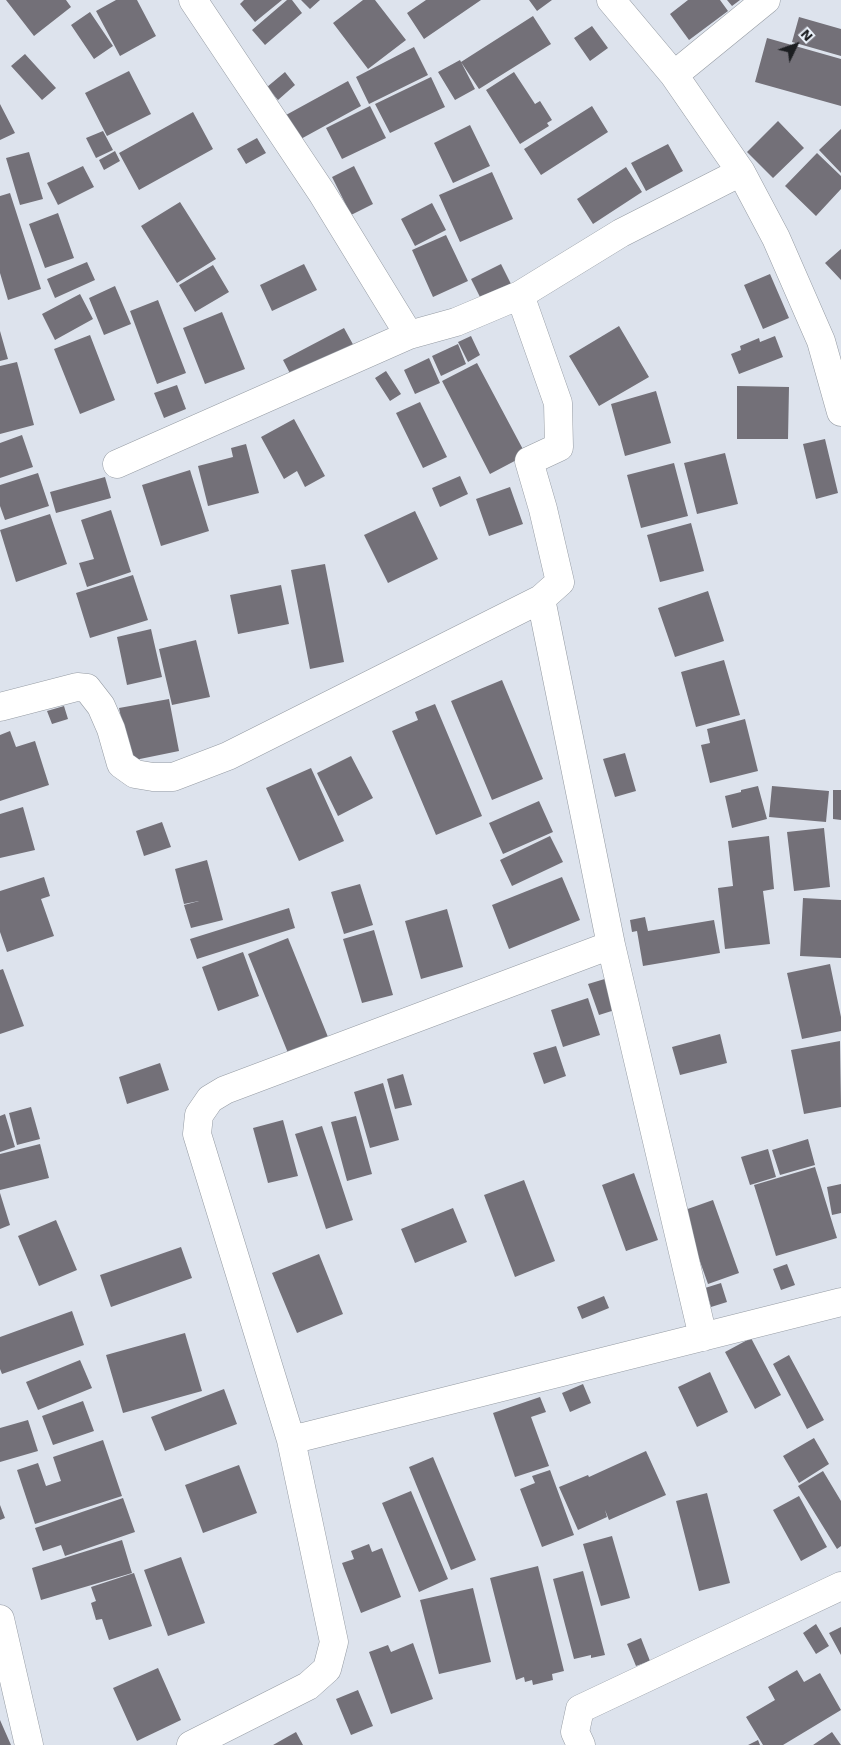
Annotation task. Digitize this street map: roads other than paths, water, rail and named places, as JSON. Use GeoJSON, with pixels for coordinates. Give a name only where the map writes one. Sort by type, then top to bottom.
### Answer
{"type":"FeatureCollection","features":[{"type":"Feature","properties":{"kind":"street"},"geometry":{"type":"LineString","coordinates":[[193,0],[322,193],[409,335]]}},
{"type":"Feature","properties":{"kind":"street"},"geometry":{"type":"LineString","coordinates":[[611,0],[674,75],[741,172],[831,337],[841,412]]}},
{"type":"Feature","properties":{"kind":"street"},"geometry":{"type":"LineString","coordinates":[[674,75],[766,0]]}},
{"type":"Feature","properties":{"kind":"street"},"geometry":{"type":"LineString","coordinates":[[117,464],[409,335],[456,322],[520,295],[621,234],[741,172]]}},
{"type":"Feature","properties":{"kind":"street"},"geometry":{"type":"LineString","coordinates":[[0,708],[77,687],[88,688],[101,706],[111,729],[121,764],[134,774],[172,777],[228,756],[541,599],[560,582],[545,517],[529,461],[560,447],[558,403],[520,295]]}},
{"type":"Feature","properties":{"kind":"street"},"geometry":{"type":"LineString","coordinates":[[541,599],[611,945],[703,1337]]}},
{"type":"Feature","properties":{"kind":"street"},"geometry":{"type":"LineString","coordinates":[[191,1745],[308,1686],[327,1668],[334,1642],[291,1440],[197,1134],[199,1114],[210,1099],[225,1090],[611,945]]}},
{"type":"Feature","properties":{"kind":"street"},"geometry":{"type":"LineString","coordinates":[[291,1440],[841,1302]]}},
{"type":"Feature","properties":{"kind":"street"},"geometry":{"type":"LineString","coordinates":[[580,1745],[575,1732],[580,1709],[754,1629],[841,1586]]}},
{"type":"Feature","properties":{"kind":"street"},"geometry":{"type":"LineString","coordinates":[[0,1619],[29,1745]]}}]}
